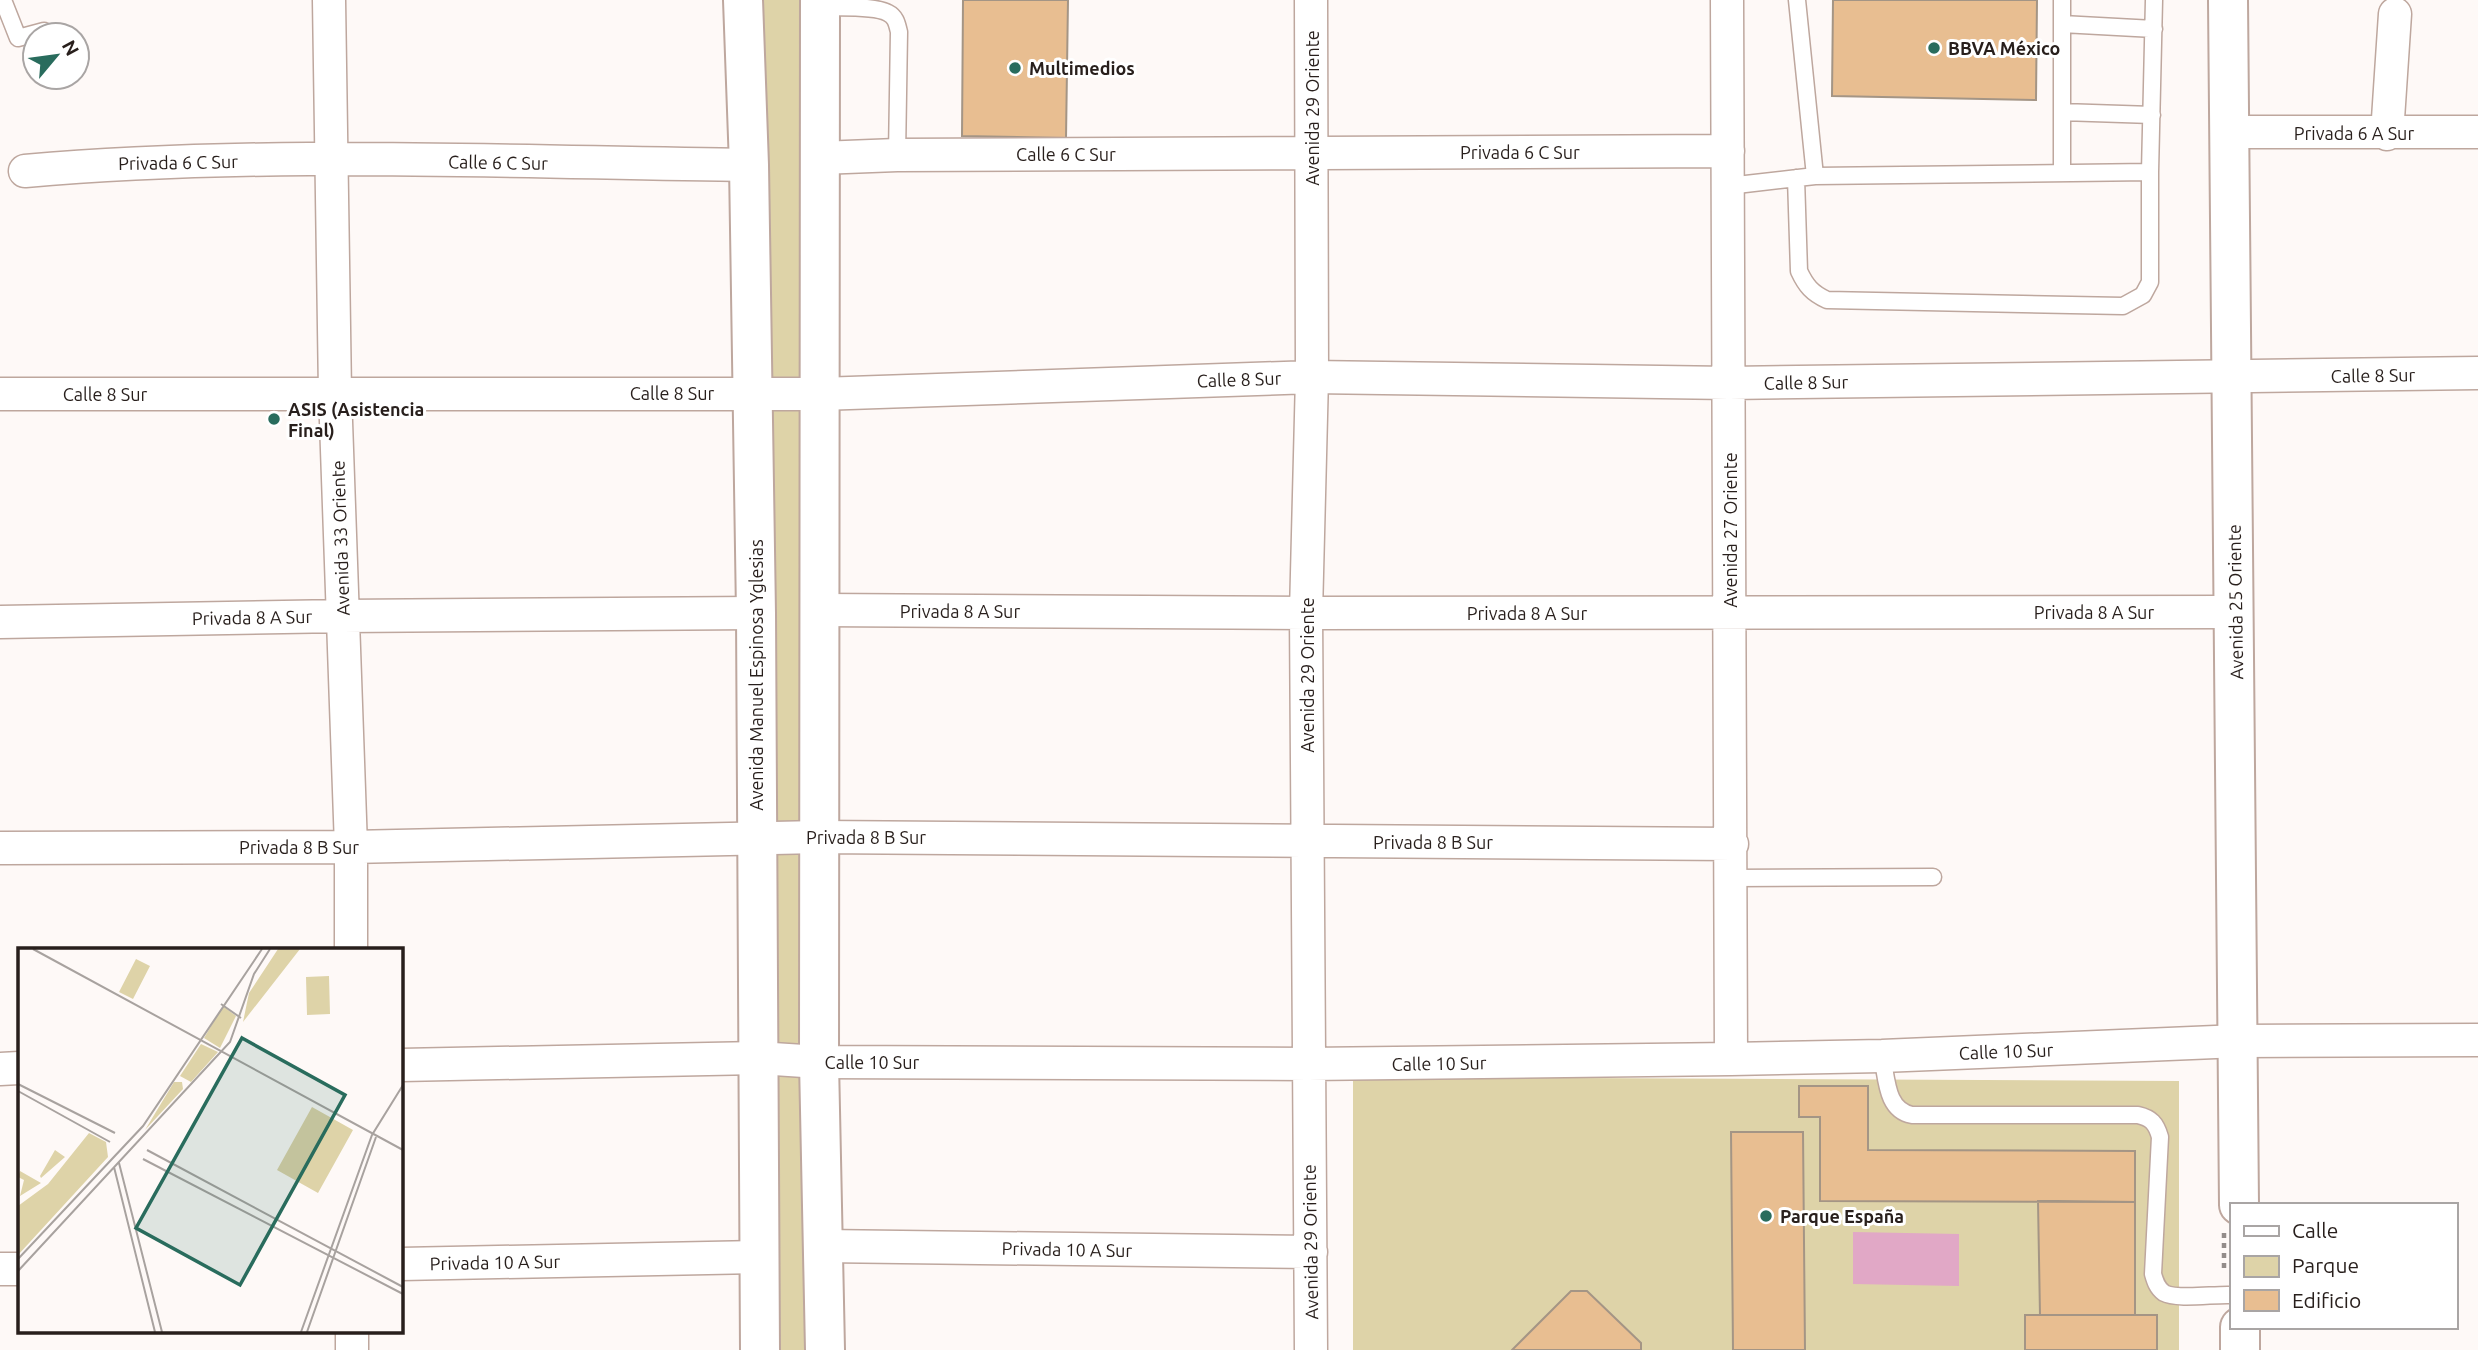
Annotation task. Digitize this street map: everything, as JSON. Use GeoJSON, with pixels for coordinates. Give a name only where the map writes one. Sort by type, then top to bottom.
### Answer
{"type":"FeatureCollection","features":[{"type":"Feature","properties":{"kind":"main road","name":"Avenida Manuel Espinosa Yglesias"},"geometry":{"type":"LineString","coordinates":[[743,0],[749,165],[756,613],[760,1350]]}},
{"type":"Feature","properties":{"kind":"main road","name":"Avenida 25 Oriente"},"geometry":{"type":"LineString","coordinates":[[2228,0],[2239,1203]]}},
{"type":"Feature","properties":{"kind":"main road"},"geometry":{"type":"LineString","coordinates":[[821,4],[819,1062],[825,1350]]}},
{"type":"Feature","properties":{"kind":"main road"},"geometry":{"type":"LineString","coordinates":[[2240,1329],[2240,1350]]}},
{"type":"Feature","properties":{"kind":"street","name":"Avenida 33 Oriente"},"geometry":{"type":"LineString","coordinates":[[329,0],[335,393],[351,846],[351,948]]}},
{"type":"Feature","properties":{"kind":"street","name":"Avenida 29 Oriente"},"geometry":{"type":"LineString","coordinates":[[1311,0],[1312,377],[1306,613],[1311,1350]]}},
{"type":"Feature","properties":{"kind":"street","name":"Avenida 27 Oriente"},"geometry":{"type":"LineString","coordinates":[[1727,0],[1731,1059]]}},
{"type":"Feature","properties":{"kind":"street"},"geometry":{"type":"LineString","coordinates":[[2387,134],[2395,14]]}},
{"type":"Feature","properties":{"kind":"street","name":"Privada 6 A Sur"},"geometry":{"type":"LineString","coordinates":[[2229,132],[2478,132]]}},
{"type":"Feature","properties":{"kind":"street","name":"Privada 6 C Sur"},"geometry":{"type":"LineString","coordinates":[[1311,153],[1728,151]]}},
{"type":"Feature","properties":{"kind":"street","name":"Calle 6 C Sur"},"geometry":{"type":"LineString","coordinates":[[820,158],[897,155],[1311,153]]}},
{"type":"Feature","properties":{"kind":"street","name":"Calle 6 C Sur"},"geometry":{"type":"LineString","coordinates":[[331,160],[749,165]]}},
{"type":"Feature","properties":{"kind":"street","name":"Privada 6 C Sur"},"geometry":{"type":"LineString","coordinates":[[25,171],[113,163],[331,160]]}},
{"type":"Feature","properties":{"kind":"street","name":"Calle 8 Sur"},"geometry":{"type":"LineString","coordinates":[[0,394],[820,394],[1312,377],[1729,383],[2478,373]]}},
{"type":"Feature","properties":{"kind":"street","name":"Privada 8 A Sur"},"geometry":{"type":"LineString","coordinates":[[820,610],[1306,613],[2235,612]]}},
{"type":"Feature","properties":{"kind":"street","name":"Privada 8 A Sur"},"geometry":{"type":"LineString","coordinates":[[0,622],[756,613]]}},
{"type":"Feature","properties":{"kind":"street","name":"Privada 8 B Sur"},"geometry":{"type":"LineString","coordinates":[[0,848],[351,846],[820,837],[1732,844]]}},
{"type":"Feature","properties":{"kind":"street","name":"Calle 10 Sur"},"geometry":{"type":"LineString","coordinates":[[402,1065],[758,1058],[819,1062],[1308,1064],[1731,1059],[1882,1056],[2239,1041],[2478,1040]]}},
{"type":"Feature","properties":{"kind":"street"},"geometry":{"type":"LineString","coordinates":[[0,1069],[18,1069]]}},
{"type":"Feature","properties":{"kind":"street","name":"Privada 10 A Sur"},"geometry":{"type":"LineString","coordinates":[[823,1246],[1311,1252]]}},
{"type":"Feature","properties":{"kind":"street","name":"Privada 10 A Sur"},"geometry":{"type":"LineString","coordinates":[[402,1264],[758,1257]]}},
{"type":"Feature","properties":{"kind":"street"},"geometry":{"type":"LineString","coordinates":[[0,1269],[18,1269]]}},
{"type":"Feature","properties":{"kind":"street"},"geometry":{"type":"LineString","coordinates":[[352,1332],[352,1350]]}},
{"type":"Feature","properties":{"kind":"lane"},"geometry":{"type":"LineString","coordinates":[[3,0],[18,38],[21,37]]}},
{"type":"Feature","properties":{"kind":"lane"},"geometry":{"type":"LineString","coordinates":[[1797,0],[1815,176]]}},
{"type":"Feature","properties":{"kind":"lane"},"geometry":{"type":"LineString","coordinates":[[2062,0],[2063,172]]}},
{"type":"Feature","properties":{"kind":"lane"},"geometry":{"type":"LineString","coordinates":[[1796,178],[1799,271],[1805,284],[1827,300],[2123,306],[2143,295],[2150,282],[2154,0]]}},
{"type":"Feature","properties":{"kind":"lane"},"geometry":{"type":"LineString","coordinates":[[821,4],[878,10],[889,13],[897,21],[897,155]]}},
{"type":"Feature","properties":{"kind":"lane"},"geometry":{"type":"LineString","coordinates":[[2062,24],[2154,29]]}},
{"type":"Feature","properties":{"kind":"lane"},"geometry":{"type":"LineString","coordinates":[[2062,112],[2152,115]]}},
{"type":"Feature","properties":{"kind":"lane"},"geometry":{"type":"LineString","coordinates":[[1728,186],[1815,176],[2150,172]]}},
{"type":"Feature","properties":{"kind":"lane"},"geometry":{"type":"LineString","coordinates":[[1732,878],[1933,877]]}},
{"type":"Feature","properties":{"kind":"lane"},"geometry":{"type":"LineString","coordinates":[[1882,1056],[1894,1106],[1902,1113],[2149,1117],[2157,1125],[2160,1137],[2153,1274],[2156,1285],[2165,1293],[2175,1296],[2230,1295]]}},
{"type":"Feature","properties":{"kind":"green space"},"geometry":{"type":"Polygon","coordinates":[[[750,0],[808,0],[814,382],[760,381],[750,0]]]}},
{"type":"Feature","properties":{"kind":"green space"},"geometry":{"type":"Polygon","coordinates":[[[761,404],[813,404],[816,1350],[770,1350],[761,404]]]}},
{"type":"Feature","properties":{"kind":"green space","name":"Parque España"},"geometry":{"type":"Polygon","coordinates":[[[1353,1077],[2179,1081],[2179,1350],[1353,1350],[1353,1077]]]}},
{"type":"Feature","properties":{"kind":"shaded area"},"geometry":{"type":"Polygon","coordinates":[[[1853,1232],[1959,1234],[1959,1286],[1853,1284],[1853,1232]]]}},
{"type":"Feature","properties":{"kind":"building","name":"Multimedios"},"geometry":{"type":"Polygon","coordinates":[[[963,0],[1068,0],[1066,138],[962,136],[963,0]]]}},
{"type":"Feature","properties":{"kind":"building","name":"BBVA México"},"geometry":{"type":"Polygon","coordinates":[[[1833,0],[2037,0],[2036,100],[1832,96],[1833,0]]]}},
{"type":"Feature","properties":{"kind":"building"},"geometry":{"type":"Polygon","coordinates":[[[1799,1086],[1868,1086],[1868,1150],[2135,1151],[2135,1202],[1820,1201],[1820,1117],[1799,1117],[1799,1086]]]}},
{"type":"Feature","properties":{"kind":"building"},"geometry":{"type":"Polygon","coordinates":[[[1731,1132],[1803,1132],[1805,1350],[1733,1350],[1731,1132]]]}},
{"type":"Feature","properties":{"kind":"building"},"geometry":{"type":"Polygon","coordinates":[[[2038,1201],[2135,1202],[2135,1315],[2040,1315],[2038,1201]]]}},
{"type":"Feature","properties":{"kind":"building"},"geometry":{"type":"Polygon","coordinates":[[[1571,1291],[1587,1291],[1641,1343],[1641,1350],[1512,1350],[1571,1291]]]}},
{"type":"Feature","properties":{"kind":"building"},"geometry":{"type":"Polygon","coordinates":[[[2025,1315],[2157,1315],[2157,1350],[2025,1350],[2025,1315]]]}},
{"type":"Feature","properties":{"kind":"place","name":"BBVA México"},"geometry":{"type":"Point","coordinates":[1934,48]}},
{"type":"Feature","properties":{"kind":"place","name":"Multimedios"},"geometry":{"type":"Point","coordinates":[1015,68]}},
{"type":"Feature","properties":{"kind":"place","name":"ASIS (Asistencia Final)"},"geometry":{"type":"Point","coordinates":[274,419]}},
{"type":"Feature","properties":{"kind":"place","name":"Parque España"},"geometry":{"type":"Point","coordinates":[1766,1216]}}]}
